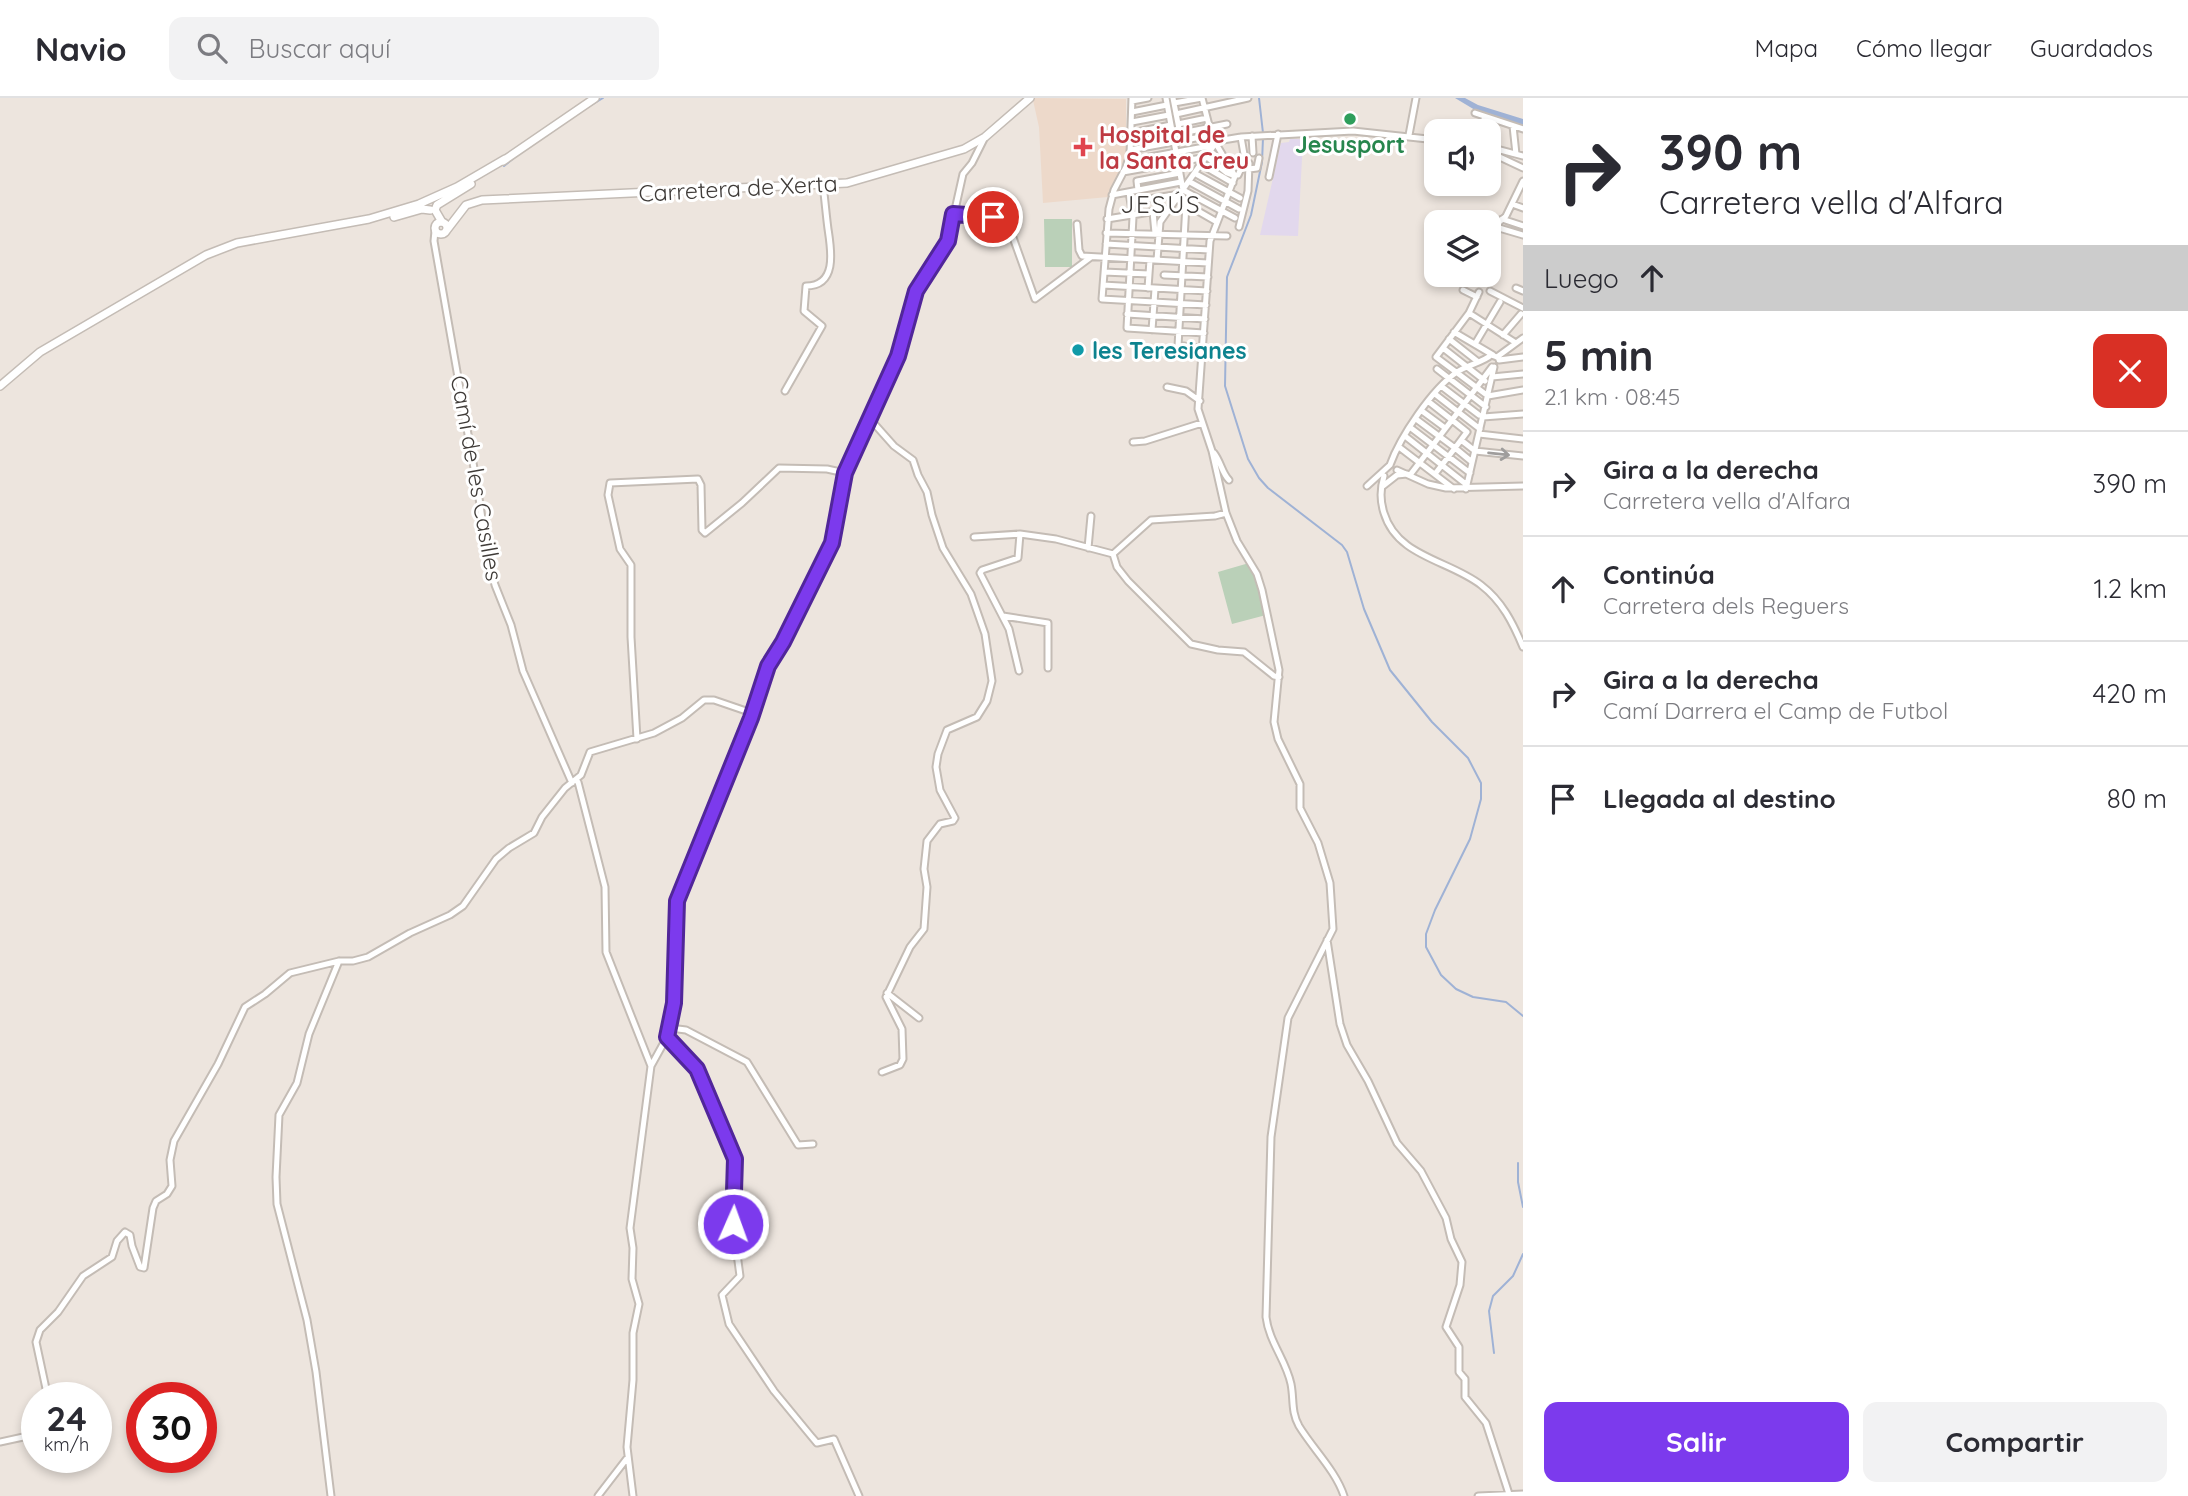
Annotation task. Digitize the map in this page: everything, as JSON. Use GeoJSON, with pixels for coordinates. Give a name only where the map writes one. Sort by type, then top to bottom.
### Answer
{"type":"FeatureCollection","features":[{"type":"Feature","properties":{"kind":"main road"},"geometry":{"type":"LineString","coordinates":[[0,386],[40,352],[220,249],[259,239],[432,208],[595,98]]}},
{"type":"Feature","properties":{"kind":"main road","name":"Carretera de Xerta"},"geometry":{"type":"LineString","coordinates":[[441,228],[455,218],[466,205],[482,200],[847,183],[964,149],[985,137],[1030,98]]}},
{"type":"Feature","properties":{"kind":"main road"},"geometry":{"type":"LineString","coordinates":[[369,219],[459,186],[505,159]]}},
{"type":"Feature","properties":{"kind":"main road"},"geometry":{"type":"LineString","coordinates":[[402,209],[432,208],[459,186]]}},
{"type":"Feature","properties":{"kind":"main road"},"geometry":{"type":"LineString","coordinates":[[432,208],[441,228]]}},
{"type":"Feature","properties":{"kind":"street"},"geometry":{"type":"LineString","coordinates":[[1148,98],[1132,100],[1131,147],[1128,161],[1112,195],[1107,219],[1102,299],[1206,305]]}},
{"type":"Feature","properties":{"kind":"street"},"geometry":{"type":"LineString","coordinates":[[1132,112],[1170,101],[1202,98],[1211,131],[1232,167],[1235,179]]}},
{"type":"Feature","properties":{"kind":"street"},"geometry":{"type":"LineString","coordinates":[[1132,122],[1204,108],[1222,101],[1248,98]]}},
{"type":"Feature","properties":{"kind":"street"},"geometry":{"type":"LineString","coordinates":[[1409,135],[1416,98]]}},
{"type":"Feature","properties":{"kind":"street"},"geometry":{"type":"LineString","coordinates":[[1170,101],[1180,134]]}},
{"type":"Feature","properties":{"kind":"street"},"geometry":{"type":"LineString","coordinates":[[1475,113],[1523,129]]}},
{"type":"Feature","properties":{"kind":"street"},"geometry":{"type":"LineString","coordinates":[[1173,114],[1171,125],[1180,162],[1180,194],[1186,204],[1217,222]]}},
{"type":"Feature","properties":{"kind":"street"},"geometry":{"type":"LineString","coordinates":[[1178,124],[1207,118]]}},
{"type":"Feature","properties":{"kind":"street"},"geometry":{"type":"LineString","coordinates":[[1131,147],[1211,131],[1227,124]]}},
{"type":"Feature","properties":{"kind":"street"},"geometry":{"type":"LineString","coordinates":[[1132,133],[1171,125]]}},
{"type":"Feature","properties":{"kind":"street"},"geometry":{"type":"LineString","coordinates":[[1513,126],[1516,154]]}},
{"type":"Feature","properties":{"kind":"street"},"geometry":{"type":"LineString","coordinates":[[1173,139],[1180,134],[1211,131]]}},
{"type":"Feature","properties":{"kind":"street"},"geometry":{"type":"LineString","coordinates":[[1128,161],[1241,136],[1353,131],[1424,138]]}},
{"type":"Feature","properties":{"kind":"street"},"geometry":{"type":"LineString","coordinates":[[1269,177],[1279,134]]}},
{"type":"Feature","properties":{"kind":"street"},"geometry":{"type":"LineString","coordinates":[[1241,136],[1249,160],[1257,168],[1259,158]]}},
{"type":"Feature","properties":{"kind":"street"},"geometry":{"type":"LineString","coordinates":[[1239,227],[1248,191],[1249,160],[1255,136]]}},
{"type":"Feature","properties":{"kind":"street"},"geometry":{"type":"LineString","coordinates":[[633,1496],[632,1470],[628,1457],[633,1333],[639,1304],[632,1279],[630,1228],[651,1066],[667,1037],[674,1003],[677,901],[768,666],[783,642],[832,543],[845,473],[898,356],[916,291],[948,241],[963,174],[972,163],[985,137]]}},
{"type":"Feature","properties":{"kind":"street"},"geometry":{"type":"LineString","coordinates":[[1157,233],[1160,222],[1216,143]]}},
{"type":"Feature","properties":{"kind":"street"},"geometry":{"type":"LineString","coordinates":[[1501,151],[1523,156]]}},
{"type":"Feature","properties":{"kind":"street"},"geometry":{"type":"LineString","coordinates":[[1209,155],[1242,184]]}},
{"type":"Feature","properties":{"kind":"street"},"geometry":{"type":"LineString","coordinates":[[1124,171],[1209,155],[1232,167]]}},
{"type":"Feature","properties":{"kind":"street"},"geometry":{"type":"LineString","coordinates":[[1501,156],[1523,168]]}},
{"type":"Feature","properties":{"kind":"street"},"geometry":{"type":"LineString","coordinates":[[1249,160],[1235,179],[1212,235],[1198,409],[1212,451],[1226,513],[1237,541],[1259,579],[1279,677],[1275,722],[1278,738],[1300,784],[1300,808],[1318,844],[1330,883],[1333,929],[1288,1018],[1271,1137],[1266,1317],[1268,1332],[1286,1366],[1297,1424],[1344,1496]]}},
{"type":"Feature","properties":{"kind":"street"},"geometry":{"type":"LineString","coordinates":[[1180,162],[1240,198]]}},
{"type":"Feature","properties":{"kind":"street"},"geometry":{"type":"LineString","coordinates":[[1202,165],[1235,179]]}},
{"type":"Feature","properties":{"kind":"street"},"geometry":{"type":"LineString","coordinates":[[1138,190],[1137,181],[1180,173]]}},
{"type":"Feature","properties":{"kind":"street"},"geometry":{"type":"LineString","coordinates":[[1523,181],[1521,189],[1502,219],[1523,226]]}},
{"type":"Feature","properties":{"kind":"street"},"geometry":{"type":"LineString","coordinates":[[1112,195],[1181,182]]}},
{"type":"Feature","properties":{"kind":"street"},"geometry":{"type":"LineString","coordinates":[[1189,182],[1239,209]]}},
{"type":"Feature","properties":{"kind":"street"},"geometry":{"type":"LineString","coordinates":[[785,391],[822,326],[804,311],[806,286],[813,286],[821,280],[831,267],[832,245],[823,185]]}},
{"type":"Feature","properties":{"kind":"street"},"geometry":{"type":"LineString","coordinates":[[1148,189],[1157,233],[1157,247],[1149,274],[1154,303],[1152,330]]}},
{"type":"Feature","properties":{"kind":"street"},"geometry":{"type":"LineString","coordinates":[[1129,192],[1133,215],[1127,328],[1204,333]]}},
{"type":"Feature","properties":{"kind":"street"},"geometry":{"type":"LineString","coordinates":[[1150,200],[1180,194],[1235,218]]}},
{"type":"Feature","properties":{"kind":"street"},"geometry":{"type":"LineString","coordinates":[[1186,204],[1178,331],[1183,346],[1203,348]]}},
{"type":"Feature","properties":{"kind":"street"},"geometry":{"type":"LineString","coordinates":[[1512,204],[1523,208]]}},
{"type":"Feature","properties":{"kind":"street"},"geometry":{"type":"LineString","coordinates":[[1107,219],[1169,209]]}},
{"type":"Feature","properties":{"kind":"street"},"geometry":{"type":"LineString","coordinates":[[953,214],[1006,218],[1035,299],[1091,257]]}},
{"type":"Feature","properties":{"kind":"street"},"geometry":{"type":"LineString","coordinates":[[1077,225],[1082,256],[1208,263]]}},
{"type":"Feature","properties":{"kind":"street","name":"Camí de les Casilles"},"geometry":{"type":"LineString","coordinates":[[441,228],[435,245],[485,541],[495,585],[511,625],[523,671],[573,782],[578,782],[605,887],[606,952],[651,1066]]}},
{"type":"Feature","properties":{"kind":"street"},"geometry":{"type":"LineString","coordinates":[[1501,229],[1523,235]]}},
{"type":"Feature","properties":{"kind":"street"},"geometry":{"type":"LineString","coordinates":[[1106,233],[1227,236]]}},
{"type":"Feature","properties":{"kind":"street"},"geometry":{"type":"LineString","coordinates":[[1106,244],[1209,250]]}},
{"type":"Feature","properties":{"kind":"street"},"geometry":{"type":"LineString","coordinates":[[1163,289],[1164,261]]}},
{"type":"Feature","properties":{"kind":"street"},"geometry":{"type":"LineString","coordinates":[[1104,272],[1149,274]]}},
{"type":"Feature","properties":{"kind":"street"},"geometry":{"type":"LineString","coordinates":[[1164,275],[1208,277]]}},
{"type":"Feature","properties":{"kind":"street"},"geometry":{"type":"LineString","coordinates":[[1103,285],[1207,291]]}},
{"type":"Feature","properties":{"kind":"street"},"geometry":{"type":"LineString","coordinates":[[1516,288],[1523,291]]}},
{"type":"Feature","properties":{"kind":"street"},"geometry":{"type":"LineString","coordinates":[[1463,290],[1478,295],[1469,313],[1436,357],[1488,396],[1523,390]]}},
{"type":"Feature","properties":{"kind":"street"},"geometry":{"type":"LineString","coordinates":[[1490,291],[1522,311],[1503,335]]}},
{"type":"Feature","properties":{"kind":"street"},"geometry":{"type":"LineString","coordinates":[[1475,344],[1500,302]]}},
{"type":"Feature","properties":{"kind":"street"},"geometry":{"type":"LineString","coordinates":[[1469,313],[1516,343]]}},
{"type":"Feature","properties":{"kind":"street"},"geometry":{"type":"LineString","coordinates":[[1128,314],[1205,319]]}},
{"type":"Feature","properties":{"kind":"street"},"geometry":{"type":"LineString","coordinates":[[1454,332],[1496,357],[1523,357]]}},
{"type":"Feature","properties":{"kind":"street"},"geometry":{"type":"LineString","coordinates":[[1394,469],[1394,453],[1441,386],[1467,366],[1496,357],[1523,338]]}},
{"type":"Feature","properties":{"kind":"street"},"geometry":{"type":"LineString","coordinates":[[1449,340],[1477,361]]}},
{"type":"Feature","properties":{"kind":"street"},"geometry":{"type":"LineString","coordinates":[[1443,348],[1490,385]]}},
{"type":"Feature","properties":{"kind":"street"},"geometry":{"type":"LineString","coordinates":[[1466,487],[1496,357]]}},
{"type":"Feature","properties":{"kind":"street"},"geometry":{"type":"LineString","coordinates":[[1487,360],[1487,364],[1493,367]]}},
{"type":"Feature","properties":{"kind":"street"},"geometry":{"type":"LineString","coordinates":[[1409,475],[1493,367]]}},
{"type":"Feature","properties":{"kind":"street"},"geometry":{"type":"LineString","coordinates":[[1437,369],[1485,408]]}},
{"type":"Feature","properties":{"kind":"street"},"geometry":{"type":"LineString","coordinates":[[1492,377],[1523,374]]}},
{"type":"Feature","properties":{"kind":"street"},"geometry":{"type":"LineString","coordinates":[[1441,386],[1481,416],[1523,414]]}},
{"type":"Feature","properties":{"kind":"street"},"geometry":{"type":"LineString","coordinates":[[1167,387],[1186,391],[1200,401]]}},
{"type":"Feature","properties":{"kind":"street"},"geometry":{"type":"LineString","coordinates":[[1435,394],[1458,412],[1479,434]]}},
{"type":"Feature","properties":{"kind":"street"},"geometry":{"type":"LineString","coordinates":[[1429,402],[1467,432],[1523,439]]}},
{"type":"Feature","properties":{"kind":"street"},"geometry":{"type":"LineString","coordinates":[[1422,411],[1446,428]]}},
{"type":"Feature","properties":{"kind":"street"},"geometry":{"type":"LineString","coordinates":[[870,419],[894,446],[914,460],[927,492],[943,548],[972,596],[986,638],[992,681],[980,714],[973,720],[947,730],[938,754],[936,764],[940,790],[955,819],[941,823],[926,843],[924,929],[911,946],[886,998],[902,1031],[903,1059],[900,1065],[882,1072]]}},
{"type":"Feature","properties":{"kind":"street"},"geometry":{"type":"LineString","coordinates":[[1416,419],[1472,462]]}},
{"type":"Feature","properties":{"kind":"street"},"geometry":{"type":"LineString","coordinates":[[1133,442],[1202,423]]}},
{"type":"Feature","properties":{"kind":"street"},"geometry":{"type":"LineString","coordinates":[[1410,428],[1470,473]]}},
{"type":"Feature","properties":{"kind":"street"},"geometry":{"type":"LineString","coordinates":[[1435,474],[1467,432]]}},
{"type":"Feature","properties":{"kind":"street"},"geometry":{"type":"LineString","coordinates":[[1405,436],[1466,487]]}},
{"type":"Feature","properties":{"kind":"street"},"geometry":{"type":"LineString","coordinates":[[1461,440],[1475,451],[1523,456]]}},
{"type":"Feature","properties":{"kind":"street"},"geometry":{"type":"LineString","coordinates":[[1399,446],[1454,489]]}},
{"type":"Feature","properties":{"kind":"street"},"geometry":{"type":"LineString","coordinates":[[1212,451],[1229,480]]}},
{"type":"Feature","properties":{"kind":"street"},"geometry":{"type":"LineString","coordinates":[[637,739],[631,637],[631,565],[620,549],[608,495],[610,483],[698,479],[701,485],[702,530],[705,533],[779,468],[827,469],[845,473]]}},
{"type":"Feature","properties":{"kind":"street"},"geometry":{"type":"LineString","coordinates":[[1394,469],[1428,484],[1446,488],[1523,486]]}},
{"type":"Feature","properties":{"kind":"street"},"geometry":{"type":"LineString","coordinates":[[1367,486],[1394,469]]}},
{"type":"Feature","properties":{"kind":"street"},"geometry":{"type":"LineString","coordinates":[[1394,469],[1384,475],[1381,489],[1381,505],[1394,534],[1414,551],[1483,586],[1501,605],[1523,647]]}},
{"type":"Feature","properties":{"kind":"street"},"geometry":{"type":"LineString","coordinates":[[1113,554],[1151,520],[1226,513]]}},
{"type":"Feature","properties":{"kind":"street"},"geometry":{"type":"LineString","coordinates":[[1088,548],[1091,516]]}},
{"type":"Feature","properties":{"kind":"street"},"geometry":{"type":"LineString","coordinates":[[974,537],[1020,534],[1113,554]]}},
{"type":"Feature","properties":{"kind":"street"},"geometry":{"type":"LineString","coordinates":[[1019,671],[1010,631],[980,571],[1018,558],[1020,534]]}},
{"type":"Feature","properties":{"kind":"street"},"geometry":{"type":"LineString","coordinates":[[1113,554],[1117,567],[1128,581],[1191,644],[1244,652],[1279,677]]}},
{"type":"Feature","properties":{"kind":"street"},"geometry":{"type":"LineString","coordinates":[[1003,616],[1048,623],[1048,668]]}},
{"type":"Feature","properties":{"kind":"street"},"geometry":{"type":"LineString","coordinates":[[45,1382],[36,1342],[39,1331],[58,1312],[83,1276],[112,1257],[117,1241],[125,1232],[130,1235],[139,1266],[145,1268],[153,1208],[156,1201],[167,1194],[172,1186],[170,1160],[174,1141],[222,1058],[242,1011],[249,1004],[265,994],[285,975],[339,961],[368,957],[459,910],[496,859],[509,848],[532,836],[542,817],[582,773],[590,752],[611,744],[637,739],[674,723],[705,700],[714,700],[752,713]]}},
{"type":"Feature","properties":{"kind":"street"},"geometry":{"type":"LineString","coordinates":[[1327,940],[1340,1024],[1347,1045],[1368,1081],[1397,1143],[1421,1171],[1446,1218],[1451,1239],[1462,1262],[1460,1285],[1446,1327],[1459,1348],[1459,1372],[1465,1381],[1465,1397],[1486,1423],[1509,1494]]}},
{"type":"Feature","properties":{"kind":"street"},"geometry":{"type":"LineString","coordinates":[[331,1496],[314,1359],[294,1265],[277,1204],[276,1177],[279,1115],[297,1083],[309,1034],[339,961]]}},
{"type":"Feature","properties":{"kind":"street"},"geometry":{"type":"LineString","coordinates":[[887,993],[919,1018]]}},
{"type":"Feature","properties":{"kind":"street"},"geometry":{"type":"LineString","coordinates":[[670,1028],[686,1030],[747,1062],[798,1145],[813,1144]]}},
{"type":"Feature","properties":{"kind":"street"},"geometry":{"type":"LineString","coordinates":[[667,1037],[697,1069],[735,1159],[733,1224],[740,1276],[722,1296],[729,1324],[774,1391],[817,1443],[834,1439],[859,1496]]}},
{"type":"Feature","properties":{"kind":"street"},"geometry":{"type":"LineString","coordinates":[[0,1442],[21,1437]]}},
{"type":"Feature","properties":{"kind":"street"},"geometry":{"type":"LineString","coordinates":[[598,1496],[628,1457]]}},
{"type":"Feature","properties":{"kind":"street"},"geometry":{"type":"LineString","coordinates":[[1478,1496],[1523,1494]]}},
{"type":"Feature","properties":{"kind":"shaded area","name":"Hospital de la Santa Creu"},"geometry":{"type":"Polygon","coordinates":[[[1126,99],[1126,158],[1108,197],[1043,203],[1039,127],[1033,100],[1126,99]]]}},
{"type":"Feature","properties":{"kind":"shaded area"},"geometry":{"type":"Polygon","coordinates":[[[1290,139],[1303,139],[1298,236],[1260,235],[1281,143],[1289,142],[1290,139]]]}},
{"type":"Feature","properties":{"kind":"green space"},"geometry":{"type":"Polygon","coordinates":[[[1044,219],[1072,219],[1072,267],[1045,267],[1044,219]]]}},
{"type":"Feature","properties":{"kind":"green space"},"geometry":{"type":"Polygon","coordinates":[[[1249,563],[1257,580],[1266,615],[1232,624],[1218,572],[1249,563]]]}},
{"type":"Feature","properties":{"kind":"water"},"geometry":{"type":"Polygon","coordinates":[[[1455,98],[1465,98],[1478,105],[1523,119],[1523,126],[1501,119],[1480,113],[1455,98]]]}},
{"type":"Feature","properties":{"kind":"waterway"},"geometry":{"type":"LineString","coordinates":[[588,107],[603,98]]}},
{"type":"Feature","properties":{"kind":"waterway"},"geometry":{"type":"LineString","coordinates":[[1259,98],[1263,133]]}},
{"type":"Feature","properties":{"kind":"waterway"},"geometry":{"type":"LineString","coordinates":[[1263,138],[1262,162],[1251,215],[1227,277],[1225,386],[1248,459],[1259,478],[1268,488],[1342,545],[1347,552],[1364,609],[1390,670],[1432,722],[1468,758],[1481,783],[1481,799],[1470,839],[1435,910],[1426,934],[1426,947],[1441,975],[1456,989],[1473,997],[1506,1002],[1523,1016]]}},
{"type":"Feature","properties":{"kind":"waterway"},"geometry":{"type":"LineString","coordinates":[[504,166],[520,153]]}},
{"type":"Feature","properties":{"kind":"waterway"},"geometry":{"type":"LineString","coordinates":[[1518,1163],[1518,1182],[1523,1207]]}},
{"type":"Feature","properties":{"kind":"waterway"},"geometry":{"type":"LineString","coordinates":[[1494,1353],[1489,1311],[1493,1296],[1513,1276],[1523,1254]]}},
{"type":"Feature","properties":{"kind":"place","name":"Jesusport"},"geometry":{"type":"Point","coordinates":[1350,119]}},
{"type":"Feature","properties":{"kind":"place","name":"Hospital de la Santa Creu"},"geometry":{"type":"Point","coordinates":[1083,147]}},
{"type":"Feature","properties":{"kind":"place","name":"les Teresianes"},"geometry":{"type":"Point","coordinates":[1078,350]}},
{"type":"Feature","properties":{"kind":"district","name":"JESÚS"},"geometry":{"type":"Point","coordinates":[1161,204]}},
{"type":"Feature","properties":{"kind":"route"},"geometry":{"type":"LineString","coordinates":[[733,1224],[735,1159],[697,1069],[667,1037],[674,1003],[677,901],[751,718],[768,666],[783,642],[832,543],[843,479],[898,356],[916,291],[948,241],[953,214],[993,217]]}}]}
